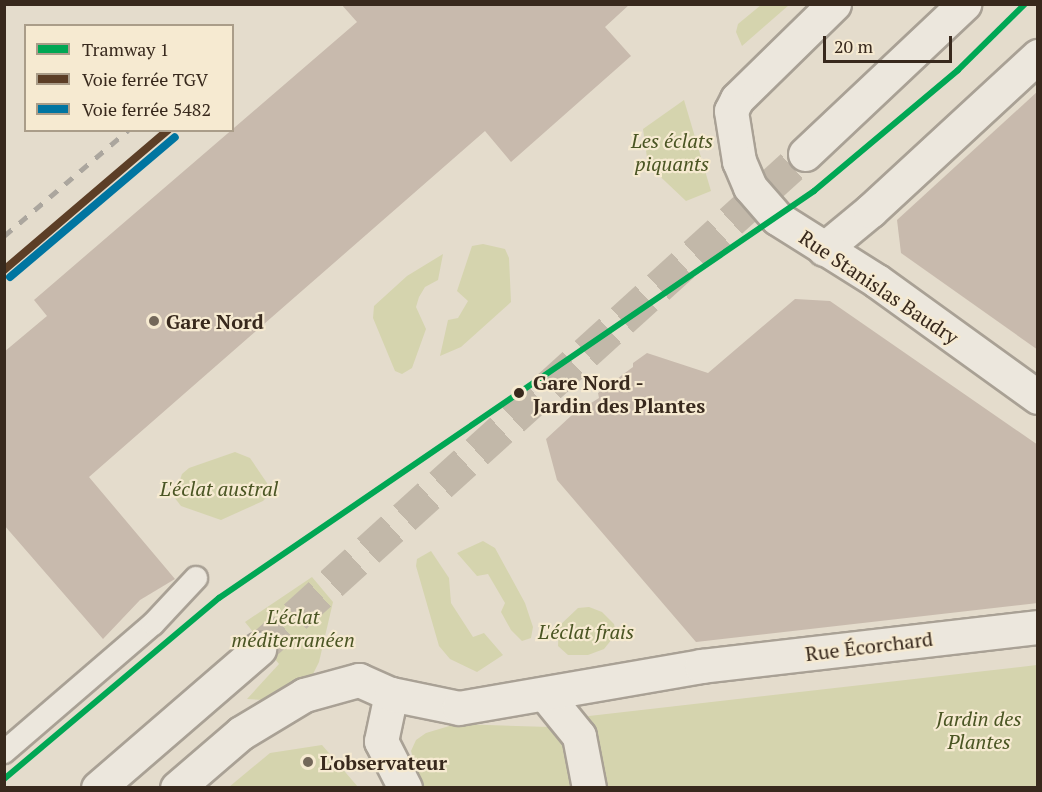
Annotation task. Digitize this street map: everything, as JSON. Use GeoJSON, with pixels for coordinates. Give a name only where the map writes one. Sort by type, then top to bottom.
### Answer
{"type":"FeatureCollection","features":[{"type":"Feature","properties":{"kind":"street","name":"Rue Stanislas Baudry"},"geometry":{"type":"LineString","coordinates":[[834,4],[737,99],[730,122],[739,161],[750,187],[777,218],[876,281],[1038,397]]}},
{"type":"Feature","properties":{"kind":"street"},"geometry":{"type":"LineString","coordinates":[[805,154],[964,4]]}},
{"type":"Feature","properties":{"kind":"street"},"geometry":{"type":"LineString","coordinates":[[824,249],[870,212],[1038,56]]}},
{"type":"Feature","properties":{"kind":"street","name":"Rue Écorchard"},"geometry":{"type":"LineString","coordinates":[[177,788],[242,733],[304,695],[359,680],[391,694],[459,708],[701,666],[1038,627]]}},
{"type":"Feature","properties":{"kind":"street"},"geometry":{"type":"LineString","coordinates":[[98,788],[259,649]]}},
{"type":"Feature","properties":{"kind":"street"},"geometry":{"type":"LineString","coordinates":[[391,694],[381,741],[405,788]]}},
{"type":"Feature","properties":{"kind":"street"},"geometry":{"type":"LineString","coordinates":[[545,694],[579,736],[589,788]]}},
{"type":"Feature","properties":{"kind":"lane"},"geometry":{"type":"LineString","coordinates":[[4,752],[153,624],[196,578]]}},
{"type":"Feature","properties":{"kind":"green space"},"geometry":{"type":"Polygon","coordinates":[[[761,5],[789,5],[742,46],[736,32],[738,24],[761,5]]]}},
{"type":"Feature","properties":{"kind":"green space","name":"Les éclats piquants"},"geometry":{"type":"Polygon","coordinates":[[[684,100],[711,191],[686,201],[648,165],[643,129],[684,100]]]}},
{"type":"Feature","properties":{"kind":"green space"},"geometry":{"type":"Polygon","coordinates":[[[483,244],[505,249],[509,258],[511,302],[461,347],[440,356],[448,320],[458,318],[468,301],[457,291],[472,246],[483,244]]]}},
{"type":"Feature","properties":{"kind":"green space"},"geometry":{"type":"Polygon","coordinates":[[[443,254],[438,280],[425,287],[419,297],[416,307],[426,329],[412,368],[402,374],[395,371],[373,318],[374,306],[407,276],[443,254]]]}},
{"type":"Feature","properties":{"kind":"green space","name":"L'éclat austral"},"geometry":{"type":"Polygon","coordinates":[[[235,452],[250,458],[267,483],[268,496],[263,501],[221,520],[181,506],[174,497],[182,474],[189,468],[235,452]]]}},
{"type":"Feature","properties":{"kind":"green space"},"geometry":{"type":"Polygon","coordinates":[[[483,541],[495,548],[525,603],[533,627],[531,638],[522,641],[511,630],[501,612],[505,603],[488,574],[477,576],[457,553],[483,541]]]}},
{"type":"Feature","properties":{"kind":"green space"},"geometry":{"type":"Polygon","coordinates":[[[431,551],[449,578],[451,603],[473,637],[484,633],[503,655],[477,672],[450,659],[439,646],[416,566],[417,559],[431,551]]]}},
{"type":"Feature","properties":{"kind":"green space","name":"L'éclat méditerranéen"},"geometry":{"type":"Polygon","coordinates":[[[312,577],[333,602],[319,662],[311,678],[265,700],[247,699],[279,664],[245,622],[312,577]]]}},
{"type":"Feature","properties":{"kind":"green space","name":"L'éclat frais"},"geometry":{"type":"Polygon","coordinates":[[[589,607],[602,612],[614,624],[616,634],[604,649],[588,655],[568,655],[558,646],[559,626],[578,608],[589,607]]]}},
{"type":"Feature","properties":{"kind":"green space","name":"Jardin des Plantes"},"geometry":{"type":"Polygon","coordinates":[[[1037,665],[1037,787],[422,787],[411,751],[416,740],[426,733],[456,724],[550,727],[557,736],[589,716],[1037,665]]]}},
{"type":"Feature","properties":{"kind":"green space"},"geometry":{"type":"Polygon","coordinates":[[[322,745],[358,787],[229,787],[270,753],[322,745]]]}},
{"type":"Feature","properties":{"kind":"building","name":"Gare Nord"},"geometry":{"type":"Polygon","coordinates":[[[341,4],[630,4],[605,27],[631,56],[511,162],[485,131],[89,477],[175,579],[140,600],[103,639],[4,525],[4,352],[47,316],[34,300],[229,132],[234,132],[234,128],[357,22],[341,4]]]}},
{"type":"Feature","properties":{"kind":"building"},"geometry":{"type":"Polygon","coordinates":[[[1038,91],[1038,350],[901,253],[897,220],[1038,91]]]}},
{"type":"Feature","properties":{"kind":"building"},"geometry":{"type":"Polygon","coordinates":[[[795,299],[830,301],[1038,445],[1038,603],[696,642],[557,480],[546,439],[572,415],[599,398],[598,393],[633,367],[633,363],[647,353],[708,373],[795,299]]]}},
{"type":"Feature","properties":{"kind":"tunnel"},"geometry":{"type":"LineString","coordinates":[[259,649],[805,154]]}},
{"type":"Feature","properties":{"kind":"railway"},"geometry":{"type":"LineString","coordinates":[[4,236],[126,132]]}},
{"type":"Feature","properties":{"kind":"tram line","name":"1"},"geometry":{"type":"LineString","coordinates":[[4,779],[219,598],[814,191],[958,70],[1025,4]]}},
{"type":"Feature","properties":{"kind":"rail line","name":"TGV"},"geometry":{"type":"LineString","coordinates":[[4,270],[166,132]]}},
{"type":"Feature","properties":{"kind":"rail line","name":"5482"},"geometry":{"type":"LineString","coordinates":[[10,277],[175,137]]}},
{"type":"Feature","properties":{"kind":"place","name":"Gare Nord"},"geometry":{"type":"Point","coordinates":[154,321]}},
{"type":"Feature","properties":{"kind":"place","name":"Gare Nord - Jardin des Plantes"},"geometry":{"type":"Point","coordinates":[519,393]}},
{"type":"Feature","properties":{"kind":"place","name":"L'observateur"},"geometry":{"type":"Point","coordinates":[308,762]}}]}
